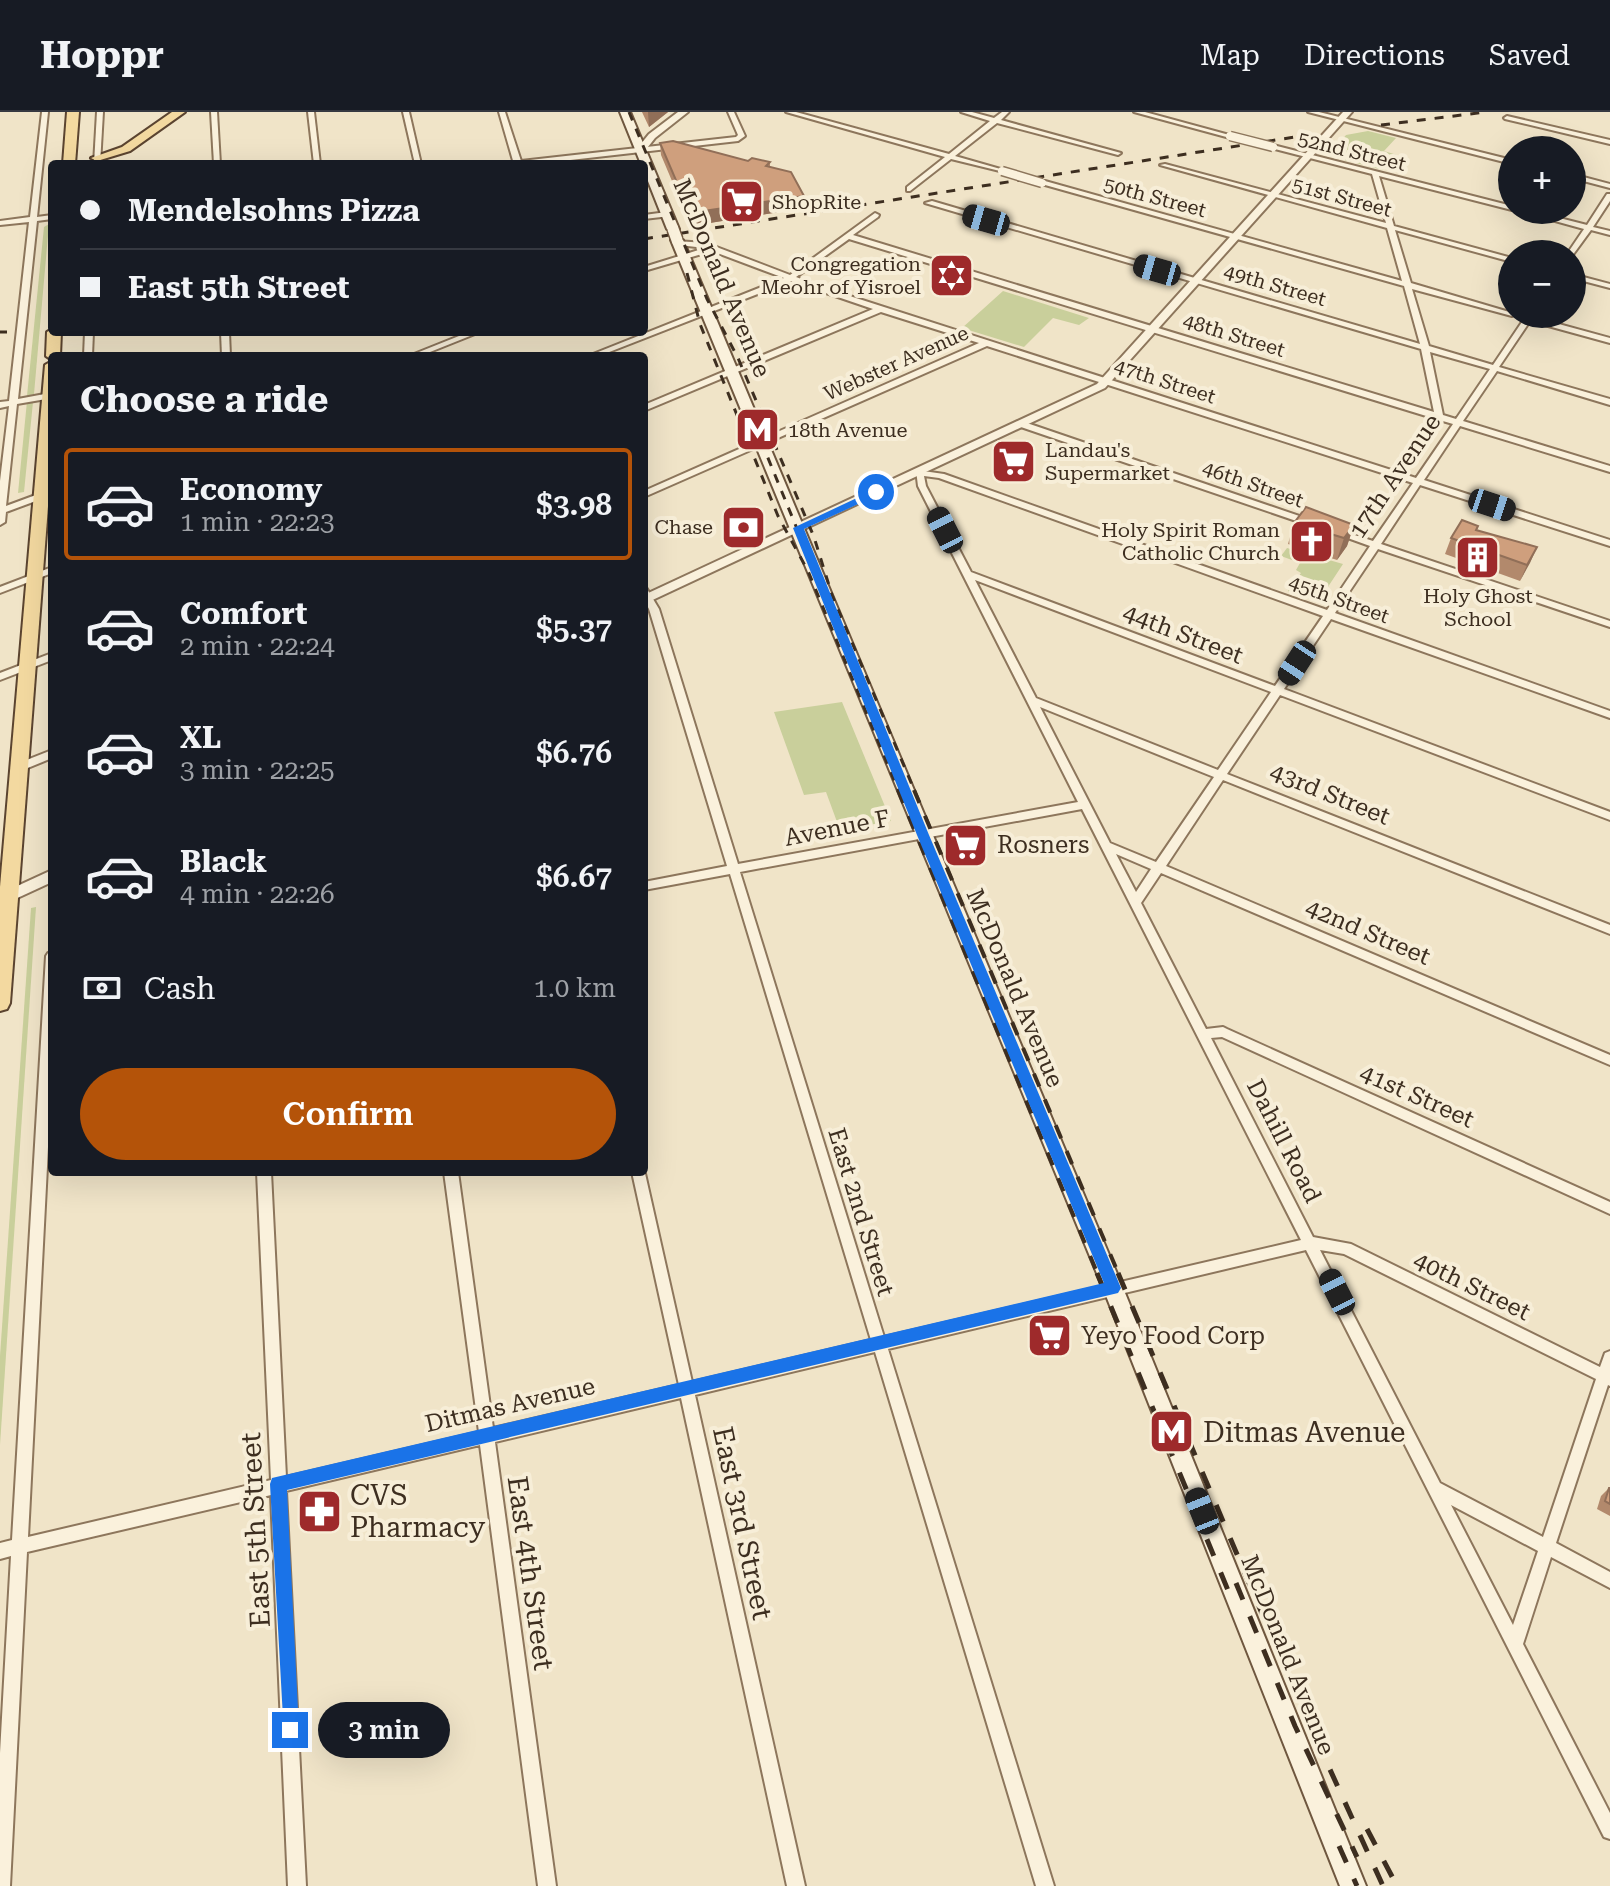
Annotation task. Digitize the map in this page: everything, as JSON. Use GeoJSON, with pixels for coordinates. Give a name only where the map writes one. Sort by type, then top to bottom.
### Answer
{"type":"FeatureCollection","features":[{"type":"Feature","properties":{"kind":"main road"},"geometry":{"type":"LineString","coordinates":[[69,160],[73,112]]}},
{"type":"Feature","properties":{"kind":"main road"},"geometry":{"type":"LineString","coordinates":[[114,160],[179,112]]}},
{"type":"Feature","properties":{"kind":"main road","name":"McDonald Avenue"},"geometry":{"type":"LineString","coordinates":[[625,112],[645,160]]}},
{"type":"Feature","properties":{"kind":"main road"},"geometry":{"type":"LineString","coordinates":[[99,160],[126,149]]}},
{"type":"Feature","properties":{"kind":"main road","name":"McDonald Avenue"},"geometry":{"type":"LineString","coordinates":[[648,167],[1113,1288],[1353,1886]]}},
{"type":"Feature","properties":{"kind":"main road"},"geometry":{"type":"LineString","coordinates":[[0,1003],[4,898],[48,461]]}},
{"type":"Feature","properties":{"kind":"street"},"geometry":{"type":"LineString","coordinates":[[0,515],[45,112]]}},
{"type":"Feature","properties":{"kind":"street"},"geometry":{"type":"LineString","coordinates":[[97,160],[100,112]]}},
{"type":"Feature","properties":{"kind":"street"},"geometry":{"type":"LineString","coordinates":[[214,112],[217,160]]}},
{"type":"Feature","properties":{"kind":"street"},"geometry":{"type":"LineString","coordinates":[[311,112],[317,160]]}},
{"type":"Feature","properties":{"kind":"street"},"geometry":{"type":"LineString","coordinates":[[406,112],[417,160]]}},
{"type":"Feature","properties":{"kind":"street"},"geometry":{"type":"LineString","coordinates":[[502,112],[517,160]]}},
{"type":"Feature","properties":{"kind":"street"},"geometry":{"type":"LineString","coordinates":[[641,150],[652,136],[684,112]]}},
{"type":"Feature","properties":{"kind":"street"},"geometry":{"type":"LineString","coordinates":[[553,160],[741,138],[731,112]]}},
{"type":"Feature","properties":{"kind":"street","name":"50th Street"},"geometry":{"type":"LineString","coordinates":[[789,112],[1498,310]]}},
{"type":"Feature","properties":{"kind":"street"},"geometry":{"type":"LineString","coordinates":[[964,112],[1118,153]]}},
{"type":"Feature","properties":{"kind":"street"},"geometry":{"type":"LineString","coordinates":[[910,189],[1006,112]]}},
{"type":"Feature","properties":{"kind":"street","name":"52nd Street"},"geometry":{"type":"LineString","coordinates":[[1137,112],[1498,204]]}},
{"type":"Feature","properties":{"kind":"street"},"geometry":{"type":"LineString","coordinates":[[1311,112],[1345,116],[1369,126],[1498,158]]}},
{"type":"Feature","properties":{"kind":"street"},"geometry":{"type":"LineString","coordinates":[[648,595],[919,472],[1107,381],[1345,116]]}},
{"type":"Feature","properties":{"kind":"street"},"geometry":{"type":"LineString","coordinates":[[1507,118],[1610,142]]}},
{"type":"Feature","properties":{"kind":"street"},"geometry":{"type":"LineString","coordinates":[[1331,131],[1369,126]]}},
{"type":"Feature","properties":{"kind":"street","name":"51st Street"},"geometry":{"type":"LineString","coordinates":[[1163,165],[1498,256]]}},
{"type":"Feature","properties":{"kind":"street"},"geometry":{"type":"LineString","coordinates":[[1375,173],[1425,348],[1439,417]]}},
{"type":"Feature","properties":{"kind":"street"},"geometry":{"type":"LineString","coordinates":[[1586,180],[1610,186]]}},
{"type":"Feature","properties":{"kind":"street"},"geometry":{"type":"LineString","coordinates":[[1581,240],[1610,196]]}},
{"type":"Feature","properties":{"kind":"street","name":"49th Street"},"geometry":{"type":"LineString","coordinates":[[929,203],[1610,402]]}},
{"type":"Feature","properties":{"kind":"street"},"geometry":{"type":"LineString","coordinates":[[648,216],[667,214]]}},
{"type":"Feature","properties":{"kind":"street"},"geometry":{"type":"LineString","coordinates":[[648,334],[816,270],[848,236],[875,215]]}},
{"type":"Feature","properties":{"kind":"street"},"geometry":{"type":"LineString","coordinates":[[0,223],[48,217]]}},
{"type":"Feature","properties":{"kind":"street"},"geometry":{"type":"LineString","coordinates":[[1573,224],[1610,233]]}},
{"type":"Feature","properties":{"kind":"street","name":"48th Street"},"geometry":{"type":"LineString","coordinates":[[848,236],[1610,469]]}},
{"type":"Feature","properties":{"kind":"street"},"geometry":{"type":"LineString","coordinates":[[648,266],[678,242],[710,249]]}},
{"type":"Feature","properties":{"kind":"street","name":"47th Street"},"geometry":{"type":"LineString","coordinates":[[678,242],[695,243],[828,292],[1610,543]]}},
{"type":"Feature","properties":{"kind":"street"},"geometry":{"type":"LineString","coordinates":[[816,270],[828,292]]}},
{"type":"Feature","properties":{"kind":"street"},"geometry":{"type":"LineString","coordinates":[[1586,280],[1610,286]]}},
{"type":"Feature","properties":{"kind":"street"},"geometry":{"type":"LineString","coordinates":[[648,406],[880,309]]}},
{"type":"Feature","properties":{"kind":"street","name":"17th Avenue"},"geometry":{"type":"LineString","coordinates":[[1136,901],[1522,328]]}},
{"type":"Feature","properties":{"kind":"street","name":"50th Street"},"geometry":{"type":"LineString","coordinates":[[1568,328],[1610,341]]}},
{"type":"Feature","properties":{"kind":"street"},"geometry":{"type":"LineString","coordinates":[[424,352],[466,336]]}},
{"type":"Feature","properties":{"kind":"street"},"geometry":{"type":"LineString","coordinates":[[602,352],[643,336]]}},
{"type":"Feature","properties":{"kind":"street","name":"Webster Avenue"},"geometry":{"type":"LineString","coordinates":[[648,492],[986,343]]}},
{"type":"Feature","properties":{"kind":"street"},"geometry":{"type":"LineString","coordinates":[[0,405],[48,396]]}},
{"type":"Feature","properties":{"kind":"street","name":"46th Street"},"geometry":{"type":"LineString","coordinates":[[1021,424],[1610,624]]}},
{"type":"Feature","properties":{"kind":"street","name":"Dahill Road"},"geometry":{"type":"LineString","coordinates":[[919,472],[922,486],[1605,1814],[1610,1831]]}},
{"type":"Feature","properties":{"kind":"street","name":"45th Street"},"geometry":{"type":"LineString","coordinates":[[919,472],[941,476],[1610,715]]}},
{"type":"Feature","properties":{"kind":"street"},"geometry":{"type":"LineString","coordinates":[[0,515],[47,494]]}},
{"type":"Feature","properties":{"kind":"street"},"geometry":{"type":"LineString","coordinates":[[0,590],[48,572]]}},
{"type":"Feature","properties":{"kind":"street","name":"44th Street"},"geometry":{"type":"LineString","coordinates":[[967,574],[1610,816]]}},
{"type":"Feature","properties":{"kind":"street","name":"East 2nd Street"},"geometry":{"type":"LineString","coordinates":[[648,600],[654,609],[1045,1886]]}},
{"type":"Feature","properties":{"kind":"street"},"geometry":{"type":"LineString","coordinates":[[0,677],[48,658]]}},
{"type":"Feature","properties":{"kind":"street","name":"43rd Street"},"geometry":{"type":"LineString","coordinates":[[1034,701],[1610,930]]}},
{"type":"Feature","properties":{"kind":"street"},"geometry":{"type":"LineString","coordinates":[[18,768],[48,756]]}},
{"type":"Feature","properties":{"kind":"street","name":"Avenue F"},"geometry":{"type":"LineString","coordinates":[[648,885],[1086,804]]}},
{"type":"Feature","properties":{"kind":"street","name":"42nd Street"},"geometry":{"type":"LineString","coordinates":[[1108,846],[1610,1060]]}},
{"type":"Feature","properties":{"kind":"street"},"geometry":{"type":"LineString","coordinates":[[4,898],[48,878]]}},
{"type":"Feature","properties":{"kind":"street","name":"41st Street"},"geometry":{"type":"LineString","coordinates":[[1204,1034],[1223,1032],[1610,1208]]}},
{"type":"Feature","properties":{"kind":"street"},"geometry":{"type":"LineString","coordinates":[[1,1886],[48,1035]]}},
{"type":"Feature","properties":{"kind":"street","name":"East 5th Street"},"geometry":{"type":"LineString","coordinates":[[264,1176],[297,1886]]}},
{"type":"Feature","properties":{"kind":"street","name":"East 4th Street"},"geometry":{"type":"LineString","coordinates":[[452,1176],[547,1886]]}},
{"type":"Feature","properties":{"kind":"street","name":"East 3rd Street"},"geometry":{"type":"LineString","coordinates":[[640,1176],[796,1886]]}},
{"type":"Feature","properties":{"kind":"street","name":"Ditmas Avenue"},"geometry":{"type":"LineString","coordinates":[[0,1551],[1312,1243]]}},
{"type":"Feature","properties":{"kind":"street","name":"40th Street"},"geometry":{"type":"LineString","coordinates":[[1312,1243],[1346,1248],[1607,1378]]}},
{"type":"Feature","properties":{"kind":"street"},"geometry":{"type":"LineString","coordinates":[[1515,1643],[1546,1545],[1607,1378],[1610,1358]]}},
{"type":"Feature","properties":{"kind":"street"},"geometry":{"type":"LineString","coordinates":[[1436,1489],[1610,1580]]}},
{"type":"Feature","properties":{"kind":"green space"},"geometry":{"type":"Polygon","coordinates":[[[1368,131],[1396,138],[1384,151],[1397,155],[1383,170],[1329,156],[1346,135],[1368,131]]]}},
{"type":"Feature","properties":{"kind":"green space"},"geometry":{"type":"Polygon","coordinates":[[[48,225],[34,394],[27,396],[44,227],[48,225]]]}},
{"type":"Feature","properties":{"kind":"green space"},"geometry":{"type":"Polygon","coordinates":[[[1003,291],[1089,318],[1079,325],[1053,318],[1024,347],[962,328],[1003,291]]]}},
{"type":"Feature","properties":{"kind":"green space"},"geometry":{"type":"Polygon","coordinates":[[[27,401],[33,402],[24,492],[18,493],[27,401]]]}},
{"type":"Feature","properties":{"kind":"green space"},"geometry":{"type":"Polygon","coordinates":[[[1287,548],[1343,564],[1318,602],[1288,591],[1301,573],[1296,570],[1300,563],[1281,556],[1287,548]]]}},
{"type":"Feature","properties":{"kind":"green space"},"geometry":{"type":"Polygon","coordinates":[[[842,702],[891,821],[840,830],[826,792],[804,795],[774,712],[842,702]]]}},
{"type":"Feature","properties":{"kind":"green space"},"geometry":{"type":"Polygon","coordinates":[[[36,907],[0,1445],[0,1356],[31,908],[36,907]]]}},
{"type":"Feature","properties":{"kind":"building"},"geometry":{"type":"Polygon","coordinates":[[[673,141],[748,161],[752,158],[770,162],[766,166],[791,172],[804,196],[690,213],[660,143],[673,141]]]}},
{"type":"Feature","properties":{"kind":"building"},"geometry":{"type":"Polygon","coordinates":[[[1306,507],[1354,525],[1344,538],[1294,523],[1306,507]]]}},
{"type":"Feature","properties":{"kind":"building"},"geometry":{"type":"Polygon","coordinates":[[[1462,520],[1478,526],[1476,530],[1537,547],[1527,565],[1451,538],[1462,520]]]}},
{"type":"Feature","properties":{"kind":"building"},"geometry":{"type":"Polygon","coordinates":[[[1610,1488],[1610,1504],[1605,1501],[1610,1488]]]}},
{"type":"Feature","properties":{"kind":"railway"},"geometry":{"type":"LineString","coordinates":[[629,112],[680,233]]}},
{"type":"Feature","properties":{"kind":"railway"},"geometry":{"type":"LineString","coordinates":[[1381,125],[1486,112]]}},
{"type":"Feature","properties":{"kind":"railway"},"geometry":{"type":"LineString","coordinates":[[680,233],[1314,134]]}},
{"type":"Feature","properties":{"kind":"railway"},"geometry":{"type":"LineString","coordinates":[[648,238],[680,233]]}},
{"type":"Feature","properties":{"kind":"railway"},"geometry":{"type":"LineString","coordinates":[[680,233],[707,299],[738,358],[814,537],[832,595],[915,792]]}},
{"type":"Feature","properties":{"kind":"railway"},"geometry":{"type":"LineString","coordinates":[[687,273],[700,324],[778,516],[808,571],[899,792]]}},
{"type":"Feature","properties":{"kind":"railway"},"geometry":{"type":"LineString","coordinates":[[0,332],[7,332]]}},
{"type":"Feature","properties":{"kind":"railway"},"geometry":{"type":"LineString","coordinates":[[761,441],[816,575]]}},
{"type":"Feature","properties":{"kind":"railway"},"geometry":{"type":"LineString","coordinates":[[898,790],[1098,1275]]}},
{"type":"Feature","properties":{"kind":"railway"},"geometry":{"type":"LineString","coordinates":[[914,790],[1119,1275]]}},
{"type":"Feature","properties":{"kind":"railway"},"geometry":{"type":"LineString","coordinates":[[1097,1273],[1232,1600]]}},
{"type":"Feature","properties":{"kind":"railway"},"geometry":{"type":"LineString","coordinates":[[1118,1273],[1302,1708],[1383,1886]]}},
{"type":"Feature","properties":{"kind":"railway"},"geometry":{"type":"LineString","coordinates":[[1236,1583],[1295,1726],[1357,1857]]}},
{"type":"Feature","properties":{"kind":"railway"},"geometry":{"type":"LineString","coordinates":[[1367,1829],[1397,1886]]}},
{"type":"Feature","properties":{"kind":"railway"},"geometry":{"type":"LineString","coordinates":[[1339,1846],[1357,1886]]}},
{"type":"Feature","properties":{"kind":"place","name":"ShopRite"},"geometry":{"type":"Point","coordinates":[741,202]}},
{"type":"Feature","properties":{"kind":"place","name":"Congregation Meohr of Yisroel"},"geometry":{"type":"Point","coordinates":[952,275]}},
{"type":"Feature","properties":{"kind":"place","name":"18th Avenue"},"geometry":{"type":"Point","coordinates":[757,430]}},
{"type":"Feature","properties":{"kind":"place","name":"Landau's Supermarket"},"geometry":{"type":"Point","coordinates":[1014,461]}},
{"type":"Feature","properties":{"kind":"place","name":"Chase"},"geometry":{"type":"Point","coordinates":[744,527]}},
{"type":"Feature","properties":{"kind":"place","name":"Holy Spirit Roman Catholic Church"},"geometry":{"type":"Point","coordinates":[1311,541]}},
{"type":"Feature","properties":{"kind":"place","name":"Holy Ghost School"},"geometry":{"type":"Point","coordinates":[1478,557]}},
{"type":"Feature","properties":{"kind":"place","name":"Rosners"},"geometry":{"type":"Point","coordinates":[966,845]}},
{"type":"Feature","properties":{"kind":"place","name":"Yeyo Food Corp"},"geometry":{"type":"Point","coordinates":[1050,1336]}},
{"type":"Feature","properties":{"kind":"place","name":"Ditmas Avenue"},"geometry":{"type":"Point","coordinates":[1172,1432]}},
{"type":"Feature","properties":{"kind":"place","name":"CVS Pharmacy"},"geometry":{"type":"Point","coordinates":[319,1511]}},
{"type":"Feature","properties":{"kind":"route"},"geometry":{"type":"LineString","coordinates":[[290,1730],[278,1484],[1113,1288],[798,528],[876,492]]}}]}
